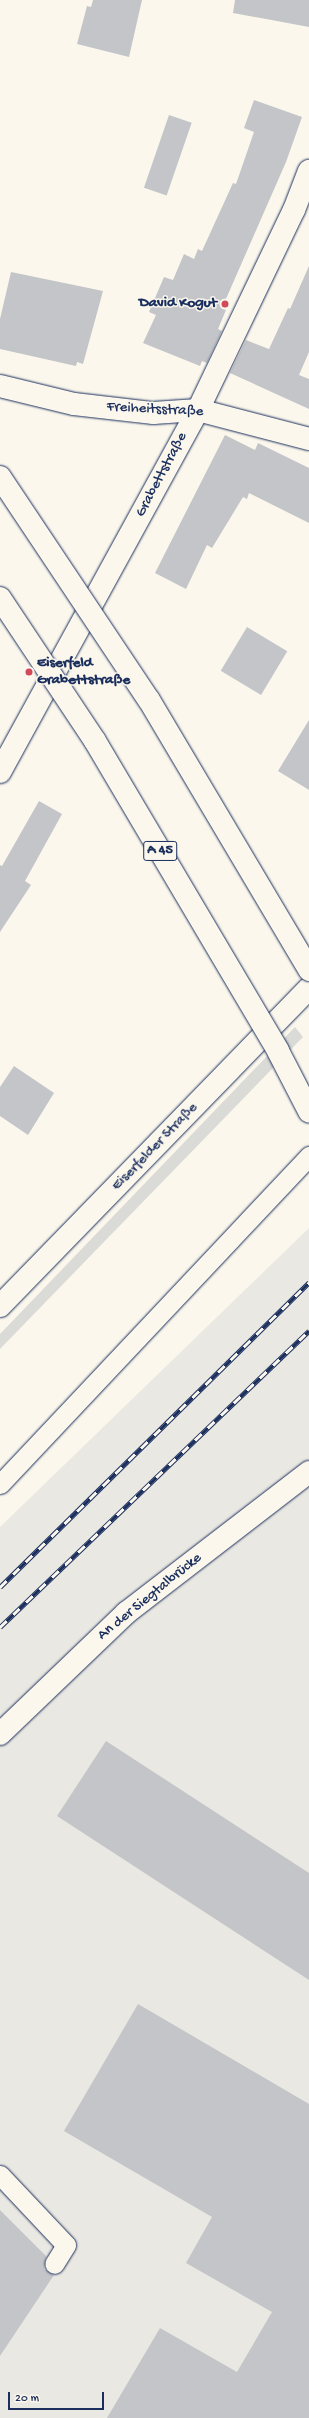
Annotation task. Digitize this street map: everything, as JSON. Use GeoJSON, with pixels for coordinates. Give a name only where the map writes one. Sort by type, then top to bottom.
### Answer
{"type":"FeatureCollection","features":[{"type":"Feature","properties":{"kind":"main road","name":"Grabettstraße"},"geometry":{"type":"LineString","coordinates":[[0,772],[198,410],[294,210],[309,171]]}},
{"type":"Feature","properties":{"kind":"main road","name":"Freiheitsstraße"},"geometry":{"type":"LineString","coordinates":[[0,386],[74,404],[153,413],[198,410],[309,439]]}},
{"type":"Feature","properties":{"kind":"main road"},"geometry":{"type":"LineString","coordinates":[[0,477],[149,700],[309,970]]}},
{"type":"Feature","properties":{"kind":"main road","name":"A 45"},"geometry":{"type":"LineString","coordinates":[[0,598],[95,741],[278,1051],[309,1111]]}},
{"type":"Feature","properties":{"kind":"main road","name":"Eiserfelder Straße"},"geometry":{"type":"LineString","coordinates":[[0,1306],[307,993]]}},
{"type":"Feature","properties":{"kind":"main road","name":"An der Siegtalbrücke"},"geometry":{"type":"LineString","coordinates":[[0,1734],[126,1613],[309,1472]]}},
{"type":"Feature","properties":{"kind":"lane"},"geometry":{"type":"LineString","coordinates":[[0,1484],[309,1156]]}},
{"type":"Feature","properties":{"kind":"lane"},"geometry":{"type":"LineString","coordinates":[[0,2175],[66,2245],[54,2264]]}},
{"type":"Feature","properties":{"kind":"shaded area"},"geometry":{"type":"Polygon","coordinates":[[[295,1027],[303,1037],[0,1349],[0,1334],[295,1027]]]}},
{"type":"Feature","properties":{"kind":"shaded area"},"geometry":{"type":"Polygon","coordinates":[[[309,1228],[309,2418],[0,2418],[0,1527],[309,1228]]]}},
{"type":"Feature","properties":{"kind":"building"},"geometry":{"type":"Polygon","coordinates":[[[93,0],[142,0],[129,57],[77,44],[87,6],[91,7],[93,0]]]}},
{"type":"Feature","properties":{"kind":"building"},"geometry":{"type":"Polygon","coordinates":[[[235,0],[309,0],[309,27],[233,13],[235,0]]]}},
{"type":"Feature","properties":{"kind":"building"},"geometry":{"type":"Polygon","coordinates":[[[254,100],[302,117],[286,162],[222,308],[226,310],[218,329],[222,331],[207,363],[202,361],[200,366],[143,343],[156,315],[149,312],[164,277],[173,280],[184,254],[194,259],[198,249],[202,251],[233,183],[236,184],[254,132],[244,128],[254,100]]]}},
{"type":"Feature","properties":{"kind":"building"},"geometry":{"type":"Polygon","coordinates":[[[169,115],[192,123],[167,196],[144,188],[169,115]]]}},
{"type":"Feature","properties":{"kind":"building"},"geometry":{"type":"Polygon","coordinates":[[[309,266],[309,352],[299,375],[309,379],[309,409],[230,373],[246,340],[269,349],[288,308],[290,309],[309,266]]]}},
{"type":"Feature","properties":{"kind":"building"},"geometry":{"type":"Polygon","coordinates":[[[11,272],[103,291],[83,364],[77,362],[76,366],[0,349],[0,319],[11,272]]]}},
{"type":"Feature","properties":{"kind":"building"},"geometry":{"type":"Polygon","coordinates":[[[225,435],[255,450],[258,443],[309,468],[309,523],[249,493],[247,499],[243,497],[212,548],[207,545],[186,589],[155,573],[225,435]]]}},
{"type":"Feature","properties":{"kind":"building"},"geometry":{"type":"Polygon","coordinates":[[[247,627],[287,651],[261,695],[221,671],[247,627]]]}},
{"type":"Feature","properties":{"kind":"building"},"geometry":{"type":"Polygon","coordinates":[[[309,720],[309,790],[278,771],[309,720]]]}},
{"type":"Feature","properties":{"kind":"building"},"geometry":{"type":"Polygon","coordinates":[[[39,801],[62,814],[25,881],[31,885],[0,932],[0,865],[2,866],[39,801]]]}},
{"type":"Feature","properties":{"kind":"building"},"geometry":{"type":"Polygon","coordinates":[[[14,1066],[54,1093],[28,1135],[0,1116],[0,1087],[14,1066]]]}},
{"type":"Feature","properties":{"kind":"building"},"geometry":{"type":"Polygon","coordinates":[[[106,1741],[309,1873],[309,1980],[57,1816],[106,1741]]]}},
{"type":"Feature","properties":{"kind":"building"},"geometry":{"type":"Polygon","coordinates":[[[138,2004],[309,2104],[309,2418],[107,2418],[160,2328],[237,2372],[272,2312],[186,2263],[212,2217],[64,2131],[138,2004]]]}},
{"type":"Feature","properties":{"kind":"building"},"geometry":{"type":"Polygon","coordinates":[[[0,2210],[46,2256],[44,2269],[54,2275],[0,2356],[0,2210]]]}},
{"type":"Feature","properties":{"kind":"railway"},"geometry":{"type":"LineString","coordinates":[[0,1587],[309,1282]]}},
{"type":"Feature","properties":{"kind":"railway"},"geometry":{"type":"LineString","coordinates":[[0,1627],[309,1331]]}},
{"type":"Feature","properties":{"kind":"place","name":"David Kogut"},"geometry":{"type":"Point","coordinates":[225,304]}},
{"type":"Feature","properties":{"kind":"place","name":"Eiserfeld Grabettstraße"},"geometry":{"type":"Point","coordinates":[29,672]}}]}
